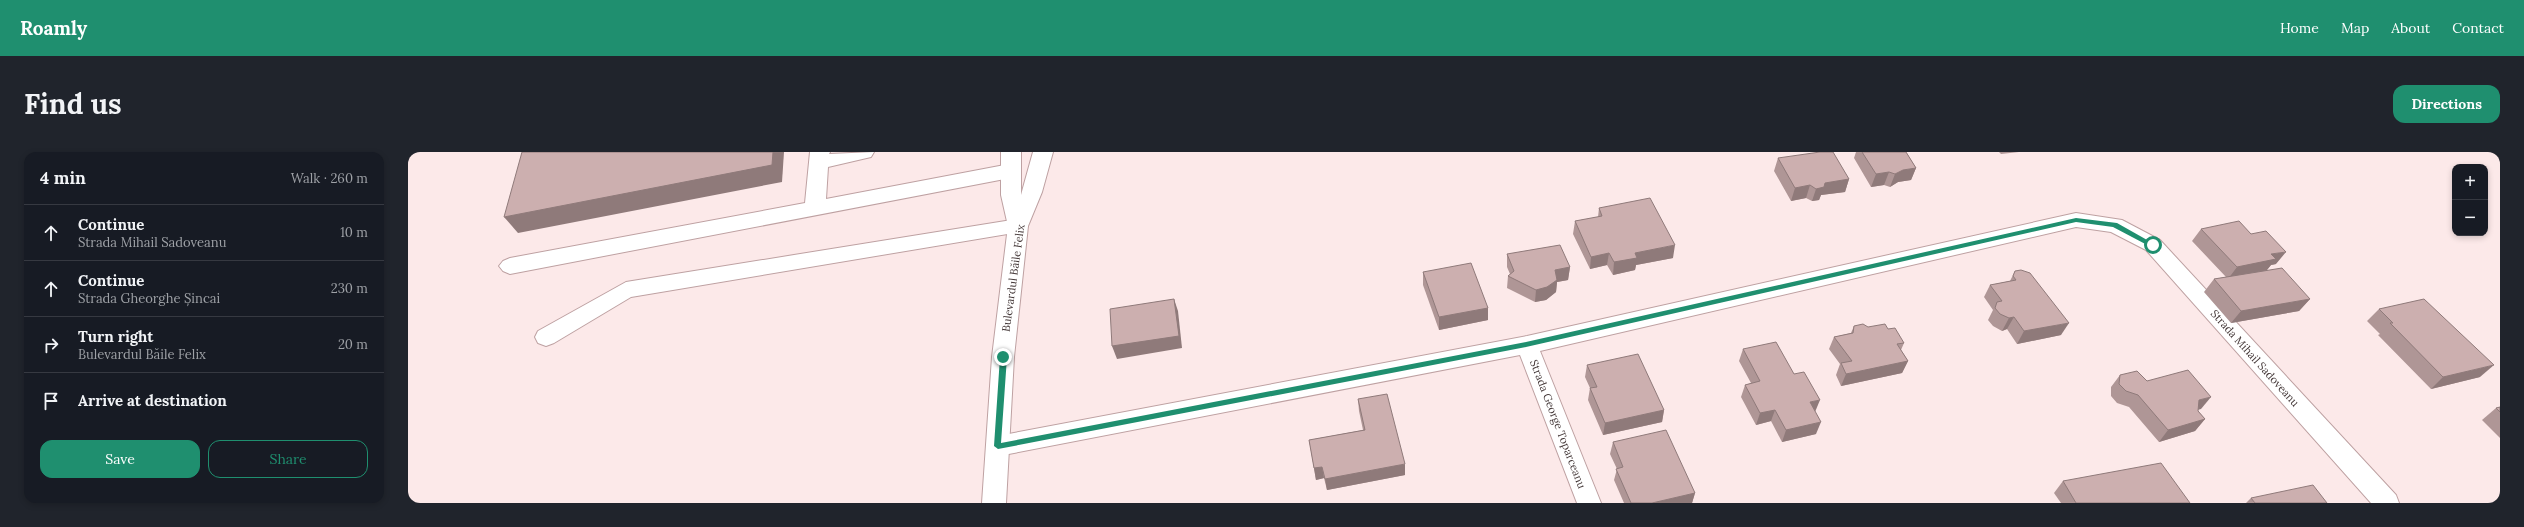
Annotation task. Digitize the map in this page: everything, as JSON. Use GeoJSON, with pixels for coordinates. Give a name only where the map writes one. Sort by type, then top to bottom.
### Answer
{"type":"FeatureCollection","features":[{"type":"Feature","properties":{"kind":"street"},"geometry":{"type":"LineString","coordinates":[[815,206],[819,157],[864,152]]}},
{"type":"Feature","properties":{"kind":"street","name":"Bulevardul Băile Felix"},"geometry":{"type":"LineString","coordinates":[[994,503],[1003,357],[1018,226],[1032,192],[1043,152]]}},
{"type":"Feature","properties":{"kind":"street"},"geometry":{"type":"LineString","coordinates":[[510,266],[815,206],[1010,161],[1011,195],[1018,226],[626,290],[546,337]]}},
{"type":"Feature","properties":{"kind":"street","name":"Strada Mihail Sadoveanu"},"geometry":{"type":"LineString","coordinates":[[998,446],[1526,345],[2076,220],[2114,225],[2153,245],[2387,503]]}},
{"type":"Feature","properties":{"kind":"street","name":"Strada George Toparceanu"},"geometry":{"type":"LineString","coordinates":[[1526,345],[1589,503]]}},
{"type":"Feature","properties":{"kind":"building"},"geometry":{"type":"Polygon","coordinates":[[[522,152],[773,152],[772,165],[504,217],[522,152]]]}},
{"type":"Feature","properties":{"kind":"building"},"geometry":{"type":"Polygon","coordinates":[[[1820,152],[1833,152],[1849,179],[1825,183],[1824,187],[1816,189],[1810,185],[1795,188],[1778,158],[1820,152]]]}},
{"type":"Feature","properties":{"kind":"building"},"geometry":{"type":"Polygon","coordinates":[[[1862,152],[1906,152],[1916,168],[1903,170],[1895,174],[1889,172],[1876,174],[1862,152]]]}},
{"type":"Feature","properties":{"kind":"building"},"geometry":{"type":"Polygon","coordinates":[[[1650,198],[1675,245],[1635,253],[1637,258],[1614,262],[1609,253],[1591,257],[1575,221],[1602,216],[1599,208],[1650,198]]]}},
{"type":"Feature","properties":{"kind":"building"},"geometry":{"type":"Polygon","coordinates":[[[2239,221],[2251,234],[2266,231],[2286,252],[2271,254],[2276,259],[2237,267],[2201,229],[2239,221]]]}},
{"type":"Feature","properties":{"kind":"building"},"geometry":{"type":"Polygon","coordinates":[[[1560,245],[1570,267],[1555,270],[1557,280],[1547,287],[1536,290],[1508,276],[1514,271],[1507,254],[1560,245]]]}},
{"type":"Feature","properties":{"kind":"building"},"geometry":{"type":"Polygon","coordinates":[[[1471,263],[1488,308],[1439,317],[1423,272],[1471,263]]]}},
{"type":"Feature","properties":{"kind":"building"},"geometry":{"type":"Polygon","coordinates":[[[2282,268],[2310,299],[2241,311],[2214,279],[2282,268]]]}},
{"type":"Feature","properties":{"kind":"building"},"geometry":{"type":"Polygon","coordinates":[[[2021,270],[2030,273],[2069,323],[2024,331],[2014,317],[2009,318],[2000,314],[1995,308],[1997,302],[2002,301],[1990,285],[2016,280],[2013,276],[2015,271],[2021,270]]]}},
{"type":"Feature","properties":{"kind":"building"},"geometry":{"type":"Polygon","coordinates":[[[1174,299],[1179,336],[1112,346],[1110,309],[1174,299]]]}},
{"type":"Feature","properties":{"kind":"building"},"geometry":{"type":"Polygon","coordinates":[[[2424,299],[2494,365],[2443,377],[2390,323],[2393,323],[2379,309],[2424,299]]]}},
{"type":"Feature","properties":{"kind":"building"},"geometry":{"type":"Polygon","coordinates":[[[1863,324],[1868,327],[1885,324],[1888,329],[1895,328],[1904,343],[1897,344],[1908,361],[1846,374],[1841,363],[1852,361],[1834,337],[1853,333],[1854,326],[1863,324]]]}},
{"type":"Feature","properties":{"kind":"building"},"geometry":{"type":"Polygon","coordinates":[[[1776,342],[1794,374],[1804,372],[1820,400],[1810,402],[1821,422],[1786,430],[1775,410],[1760,413],[1745,385],[1760,381],[1743,349],[1776,342]]]}},
{"type":"Feature","properties":{"kind":"building"},"geometry":{"type":"Polygon","coordinates":[[[1638,354],[1664,410],[1605,423],[1590,388],[1597,387],[1587,365],[1638,354]]]}},
{"type":"Feature","properties":{"kind":"building"},"geometry":{"type":"Polygon","coordinates":[[[2188,370],[2211,397],[2199,400],[2198,411],[2205,419],[2168,430],[2138,395],[2126,391],[2119,384],[2120,375],[2137,371],[2147,381],[2188,370]]]}},
{"type":"Feature","properties":{"kind":"building"},"geometry":{"type":"Polygon","coordinates":[[[1387,394],[1405,464],[1325,479],[1322,467],[1314,468],[1309,440],[1365,430],[1358,399],[1387,394]]]}},
{"type":"Feature","properties":{"kind":"building"},"geometry":{"type":"Polygon","coordinates":[[[1666,430],[1695,493],[1652,503],[1631,503],[1616,469],[1623,467],[1613,442],[1666,430]]]}},
{"type":"Feature","properties":{"kind":"building"},"geometry":{"type":"Polygon","coordinates":[[[2161,463],[2190,503],[2076,503],[2063,481],[2161,463]]]}},
{"type":"Feature","properties":{"kind":"building"},"geometry":{"type":"Polygon","coordinates":[[[2313,485],[2327,503],[2255,503],[2251,498],[2313,485]]]}},
{"type":"Feature","properties":{"kind":"route"},"geometry":{"type":"LineString","coordinates":[[1003,357],[998,446],[1526,345],[2076,220],[2114,225],[2153,245]]}}]}
